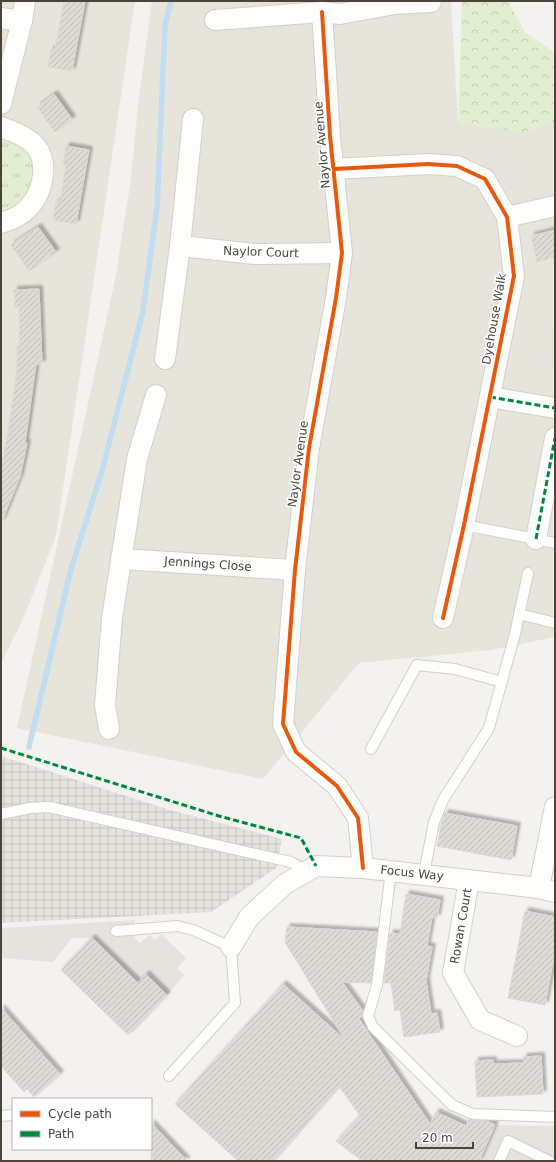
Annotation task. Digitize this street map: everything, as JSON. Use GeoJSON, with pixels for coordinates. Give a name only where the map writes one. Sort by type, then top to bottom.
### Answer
{"type":"FeatureCollection","features":[{"type":"Feature","properties":{"kind":"street"},"geometry":{"type":"LineString","coordinates":[[1,104],[22,21],[25,1]]}},
{"type":"Feature","properties":{"kind":"street"},"geometry":{"type":"LineString","coordinates":[[215,20],[322,12],[340,14],[395,4],[431,2]]}},
{"type":"Feature","properties":{"kind":"street","name":"Naylor Avenue"},"geometry":{"type":"LineString","coordinates":[[322,12],[330,136],[342,253],[336,298],[309,448],[295,570],[283,724],[296,752],[337,786],[358,818],[363,868]]}},
{"type":"Feature","properties":{"kind":"street"},"geometry":{"type":"LineString","coordinates":[[1,18],[22,21]]}},
{"type":"Feature","properties":{"kind":"street"},"geometry":{"type":"LineString","coordinates":[[165,359],[180,246],[193,119]]}},
{"type":"Feature","properties":{"kind":"street"},"geometry":{"type":"LineString","coordinates":[[1,127],[14,131],[28,139],[39,151],[44,166],[42,181],[37,197],[28,208],[18,216],[8,221],[1,222]]}},
{"type":"Feature","properties":{"kind":"street","name":"Dyehouse Walk"},"geometry":{"type":"LineString","coordinates":[[334,169],[428,164],[457,166],[485,179],[507,217],[514,276],[464,525],[443,618]]}},
{"type":"Feature","properties":{"kind":"street"},"geometry":{"type":"LineString","coordinates":[[507,217],[555,206]]}},
{"type":"Feature","properties":{"kind":"street","name":"Naylor Court"},"geometry":{"type":"LineString","coordinates":[[180,246],[255,254],[342,253]]}},
{"type":"Feature","properties":{"kind":"street"},"geometry":{"type":"LineString","coordinates":[[109,729],[105,705],[112,618],[137,459],[156,395]]}},
{"type":"Feature","properties":{"kind":"street"},"geometry":{"type":"LineString","coordinates":[[490,396],[555,408]]}},
{"type":"Feature","properties":{"kind":"street"},"geometry":{"type":"LineString","coordinates":[[546,541],[555,438]]}},
{"type":"Feature","properties":{"kind":"street","name":"Jennings Close"},"geometry":{"type":"LineString","coordinates":[[121,559],[295,570]]}},
{"type":"Feature","properties":{"kind":"street"},"geometry":{"type":"LineString","coordinates":[[547,890],[555,807]]}},
{"type":"Feature","properties":{"kind":"street","name":"Focus Way"},"geometry":{"type":"LineString","coordinates":[[231,947],[250,916],[285,884],[316,866],[363,868],[424,874],[547,890]]}},
{"type":"Feature","properties":{"kind":"street","name":"Rowan Court"},"geometry":{"type":"LineString","coordinates":[[469,880],[453,973],[480,1020],[517,1036]]}},
{"type":"Feature","properties":{"kind":"lane"},"geometry":{"type":"LineString","coordinates":[[464,525],[546,541]]}},
{"type":"Feature","properties":{"kind":"lane"},"geometry":{"type":"LineString","coordinates":[[424,874],[434,822],[443,800],[489,728],[502,682],[528,573]]}},
{"type":"Feature","properties":{"kind":"lane"},"geometry":{"type":"LineString","coordinates":[[519,614],[555,623]]}},
{"type":"Feature","properties":{"kind":"lane"},"geometry":{"type":"LineString","coordinates":[[370,750],[417,665],[455,669],[502,682]]}},
{"type":"Feature","properties":{"kind":"lane"},"geometry":{"type":"LineString","coordinates":[[1,814],[30,808],[49,807],[291,862],[306,871]]}},
{"type":"Feature","properties":{"kind":"lane"},"geometry":{"type":"LineString","coordinates":[[391,871],[377,985],[368,1016],[373,1027],[452,1105],[472,1114],[555,1117]]}},
{"type":"Feature","properties":{"kind":"lane"},"geometry":{"type":"LineString","coordinates":[[116,931],[178,926],[193,930],[231,947],[235,1003],[169,1076]]}},
{"type":"Feature","properties":{"kind":"lane"},"geometry":{"type":"LineString","coordinates":[[1,1116],[12,1115]]}},
{"type":"Feature","properties":{"kind":"lane"},"geometry":{"type":"LineString","coordinates":[[499,1161],[508,1142],[549,1161]]}},
{"type":"Feature","properties":{"kind":"lane"},"geometry":{"type":"LineString","coordinates":[[553,1161],[555,1156]]}},
{"type":"Feature","properties":{"kind":"shaded area"},"geometry":{"type":"Polygon","coordinates":[[[1,1],[135,1],[56,536],[23,619],[1,663],[1,1]]]}},
{"type":"Feature","properties":{"kind":"shaded area"},"geometry":{"type":"Polygon","coordinates":[[[152,1],[451,1],[458,124],[523,132],[555,121],[555,637],[491,650],[359,663],[263,779],[17,728],[115,280],[130,185],[139,97],[152,1]]]}},
{"type":"Feature","properties":{"kind":"shaded area"},"geometry":{"type":"Polygon","coordinates":[[[493,145],[511,161],[526,182],[511,191],[482,159],[493,145]]]}},
{"type":"Feature","properties":{"kind":"shaded area"},"geometry":{"type":"Polygon","coordinates":[[[555,323],[555,371],[541,374],[539,360],[549,338],[545,325],[555,323]]]}},
{"type":"Feature","properties":{"kind":"shaded area"},"geometry":{"type":"Polygon","coordinates":[[[1,756],[170,810],[282,839],[276,868],[211,912],[1,923],[1,756]]]}},
{"type":"Feature","properties":{"kind":"shaded area"},"geometry":{"type":"Polygon","coordinates":[[[135,920],[135,939],[140,943],[150,935],[155,940],[161,934],[186,958],[177,968],[184,975],[167,995],[146,974],[138,983],[92,938],[72,938],[53,962],[1,958],[1,928],[135,920]]]}},
{"type":"Feature","properties":{"kind":"shaded area"},"geometry":{"type":"Polygon","coordinates":[[[495,1125],[555,1126],[555,1161],[479,1161],[495,1125]]]}},
{"type":"Feature","properties":{"kind":"green space"},"geometry":{"type":"Polygon","coordinates":[[[462,1],[508,1],[525,32],[555,53],[555,121],[523,132],[458,124],[462,1]]]}},
{"type":"Feature","properties":{"kind":"green space"},"geometry":{"type":"Polygon","coordinates":[[[2,138],[13,140],[29,152],[34,160],[35,180],[20,206],[4,212],[1,212],[2,138]]]}},
{"type":"Feature","properties":{"kind":"building"},"geometry":{"type":"Polygon","coordinates":[[[64,1],[85,1],[72,71],[48,67],[51,49],[55,50],[64,1]]]}},
{"type":"Feature","properties":{"kind":"building"},"geometry":{"type":"Polygon","coordinates":[[[54,94],[72,119],[55,132],[37,107],[54,94]]]}},
{"type":"Feature","properties":{"kind":"building"},"geometry":{"type":"Polygon","coordinates":[[[66,146],[89,150],[76,224],[53,220],[56,202],[60,202],[66,165],[63,164],[66,146]]]}},
{"type":"Feature","properties":{"kind":"building"},"geometry":{"type":"Polygon","coordinates":[[[38,227],[56,252],[29,271],[11,245],[38,227]]]}},
{"type":"Feature","properties":{"kind":"building"},"geometry":{"type":"Polygon","coordinates":[[[555,230],[555,257],[537,262],[531,236],[555,230]]]}},
{"type":"Feature","properties":{"kind":"building"},"geometry":{"type":"Polygon","coordinates":[[[39,289],[42,364],[36,364],[25,443],[27,443],[20,477],[1,523],[1,468],[8,433],[17,369],[17,346],[20,346],[19,307],[15,307],[14,290],[39,289]]]}},
{"type":"Feature","properties":{"kind":"building"},"geometry":{"type":"Polygon","coordinates":[[[445,813],[517,826],[511,860],[437,846],[442,820],[445,813]]]}},
{"type":"Feature","properties":{"kind":"building"},"geometry":{"type":"Polygon","coordinates":[[[406,894],[440,900],[437,918],[432,917],[427,946],[432,947],[426,981],[431,1014],[437,1013],[440,1032],[404,1037],[400,1010],[395,1011],[391,983],[384,983],[390,933],[400,934],[406,894]]]}},
{"type":"Feature","properties":{"kind":"building"},"geometry":{"type":"Polygon","coordinates":[[[525,911],[555,917],[555,950],[545,1005],[508,998],[525,911]]]}},
{"type":"Feature","properties":{"kind":"building"},"geometry":{"type":"Polygon","coordinates":[[[287,927],[377,932],[371,983],[342,982],[363,1011],[362,1016],[359,1019],[430,1124],[436,1112],[466,1126],[469,1119],[487,1121],[495,1125],[479,1161],[362,1161],[336,1141],[360,1116],[339,1086],[273,1161],[238,1161],[175,1104],[283,984],[345,1040],[285,942],[287,927]]]}},
{"type":"Feature","properties":{"kind":"building"},"geometry":{"type":"Polygon","coordinates":[[[92,938],[138,983],[146,974],[167,995],[128,1035],[61,970],[92,938]]]}},
{"type":"Feature","properties":{"kind":"building"},"geometry":{"type":"Polygon","coordinates":[[[1,1008],[60,1074],[34,1097],[27,1089],[24,1092],[1,1066],[1,1008]]]}},
{"type":"Feature","properties":{"kind":"building"},"geometry":{"type":"Polygon","coordinates":[[[541,1056],[543,1094],[477,1097],[475,1061],[493,1060],[493,1064],[524,1063],[523,1057],[541,1056]]]}},
{"type":"Feature","properties":{"kind":"building"},"geometry":{"type":"Polygon","coordinates":[[[152,1124],[187,1161],[151,1161],[152,1150],[152,1124]]]}},
{"type":"Feature","properties":{"kind":"waterway"},"geometry":{"type":"LineString","coordinates":[[29,747],[71,569],[102,471],[143,311],[157,208],[165,26],[171,1]]}},
{"type":"Feature","properties":{"kind":"marked path"},"geometry":{"type":"LineString","coordinates":[[490,397],[555,408]]}},
{"type":"Feature","properties":{"kind":"marked path"},"geometry":{"type":"LineString","coordinates":[[536,539],[555,438]]}},
{"type":"Feature","properties":{"kind":"marked path"},"geometry":{"type":"LineString","coordinates":[[1,748],[219,816],[301,838],[316,866]]}},
{"type":"Feature","properties":{"kind":"cycle path"},"geometry":{"type":"LineString","coordinates":[[322,12],[330,136],[342,253],[336,298],[309,448],[295,570],[283,724],[296,752],[337,786],[358,818],[363,868]]}},
{"type":"Feature","properties":{"kind":"cycle path"},"geometry":{"type":"LineString","coordinates":[[334,169],[428,164],[457,166],[485,179],[507,217],[514,276],[464,525],[443,618]]}}]}
